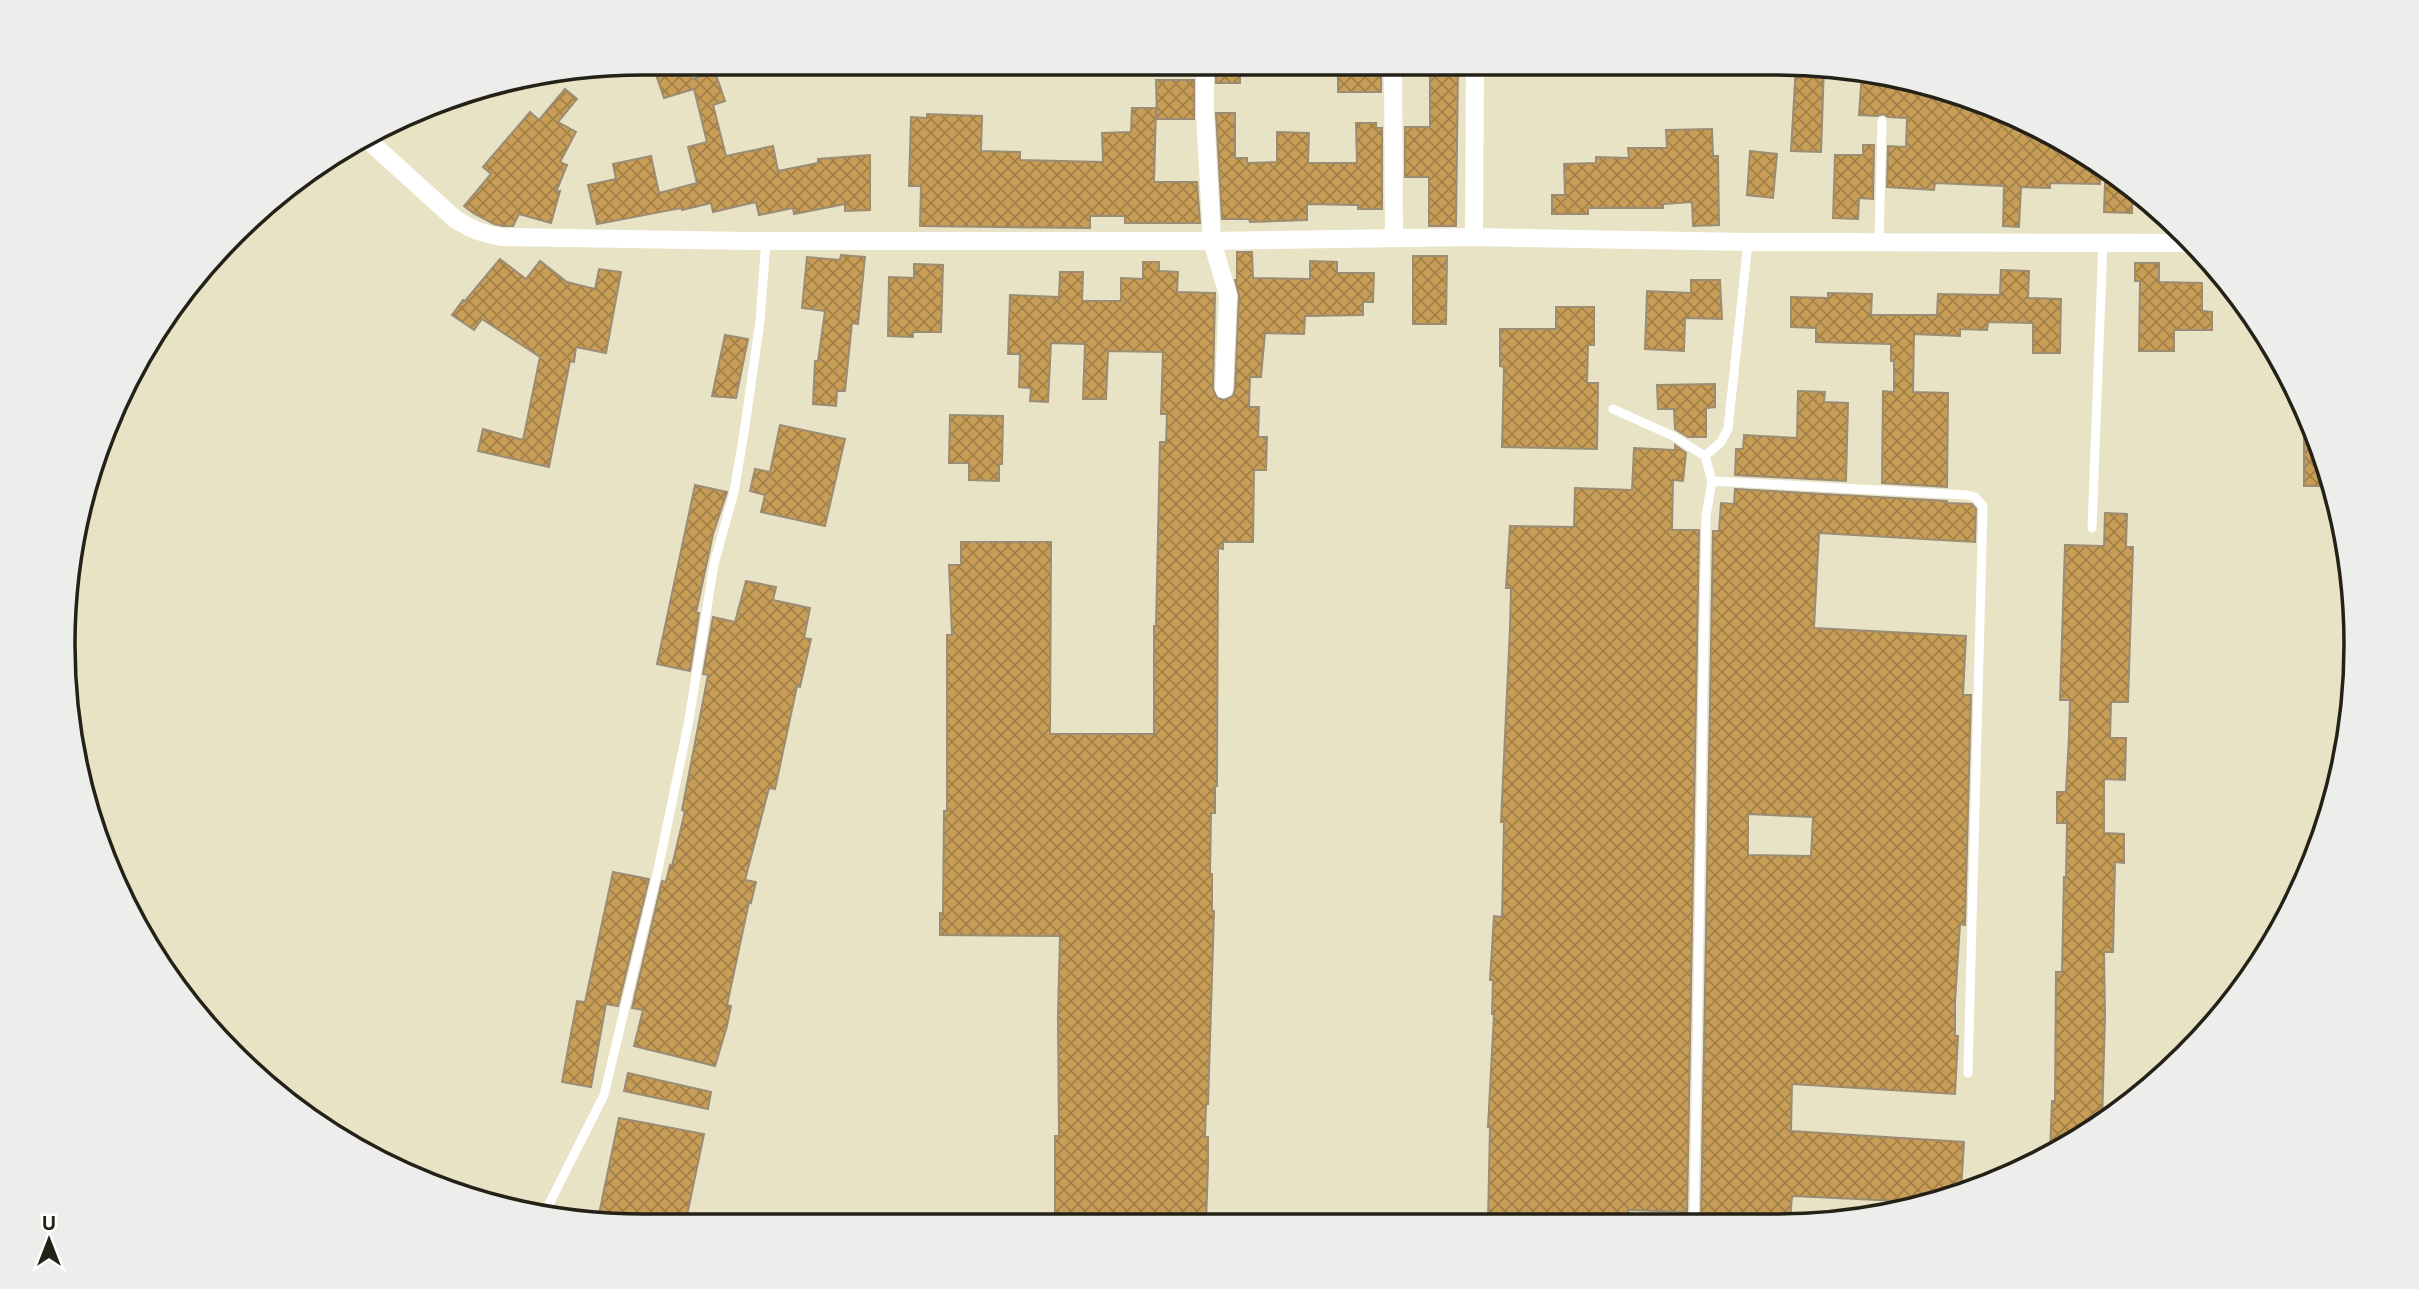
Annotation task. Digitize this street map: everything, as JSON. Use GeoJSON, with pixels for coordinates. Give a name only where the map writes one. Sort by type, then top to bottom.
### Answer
{"type":"FeatureCollection","features":[{"type":"Feature","properties":{"kind":"street"},"geometry":{"type":"LineString","coordinates":[[1205,75],[1212,241],[1228,295],[1224,389]]}},
{"type":"Feature","properties":{"kind":"street"},"geometry":{"type":"LineString","coordinates":[[1393,75],[1394,238]]}},
{"type":"Feature","properties":{"kind":"street"},"geometry":{"type":"LineString","coordinates":[[1474,237],[1475,75]]}},
{"type":"Feature","properties":{"kind":"street"},"geometry":{"type":"LineString","coordinates":[[373,145],[455,219],[484,235],[516,237],[766,241],[1212,241],[1474,237],[1748,242],[2178,243]]}},
{"type":"Feature","properties":{"kind":"lane"},"geometry":{"type":"LineString","coordinates":[[1879,242],[1882,121]]}},
{"type":"Feature","properties":{"kind":"lane"},"geometry":{"type":"LineString","coordinates":[[548,1205],[604,1096],[659,865],[688,720],[714,564],[734,492],[760,321],[766,241]]}},
{"type":"Feature","properties":{"kind":"lane"},"geometry":{"type":"LineString","coordinates":[[1705,456],[1721,442],[1728,429],[1748,242]]}},
{"type":"Feature","properties":{"kind":"lane"},"geometry":{"type":"LineString","coordinates":[[2092,528],[2103,242]]}},
{"type":"Feature","properties":{"kind":"lane"},"geometry":{"type":"LineString","coordinates":[[1613,409],[1673,436],[1705,456],[1712,481],[1706,516],[1694,1214]]}},
{"type":"Feature","properties":{"kind":"lane"},"geometry":{"type":"LineString","coordinates":[[1712,481],[1967,495],[1975,497],[1983,506],[1968,1073]]}},
{"type":"Feature","properties":{"kind":"building"},"geometry":{"type":"Polygon","coordinates":[[[656,75],[691,75],[692,79],[716,75],[725,101],[713,105],[726,156],[773,146],[778,171],[818,163],[818,159],[870,155],[870,210],[845,211],[845,204],[794,214],[793,208],[759,215],[756,202],[713,212],[711,203],[597,224],[588,185],[616,179],[613,164],[651,156],[659,193],[697,183],[688,147],[707,142],[694,89],[664,98],[656,75]]]}},
{"type":"Feature","properties":{"kind":"building"},"geometry":{"type":"Polygon","coordinates":[[[1216,75],[1240,75],[1240,83],[1216,83],[1216,75]]]}},
{"type":"Feature","properties":{"kind":"building"},"geometry":{"type":"Polygon","coordinates":[[[1338,75],[1381,75],[1381,92],[1338,92],[1338,75]]]}},
{"type":"Feature","properties":{"kind":"building"},"geometry":{"type":"Polygon","coordinates":[[[1430,75],[1458,75],[1456,226],[1429,226],[1429,177],[1405,177],[1405,127],[1430,127],[1430,75]]]}},
{"type":"Feature","properties":{"kind":"building"},"geometry":{"type":"Polygon","coordinates":[[[1795,76],[1824,77],[1821,152],[1791,151],[1795,76]]]}},
{"type":"Feature","properties":{"kind":"building"},"geometry":{"type":"Polygon","coordinates":[[[1156,80],[1194,80],[1194,119],[1157,119],[1156,80]]]}},
{"type":"Feature","properties":{"kind":"building"},"geometry":{"type":"Polygon","coordinates":[[[1861,82],[1957,105],[2026,134],[2059,152],[2100,178],[2100,184],[2050,183],[2050,188],[2021,187],[2019,227],[2003,226],[2004,186],[1935,183],[1934,190],[1887,187],[1888,146],[1906,147],[1907,118],[1888,117],[1883,114],[1859,115],[1861,82]]]}},
{"type":"Feature","properties":{"kind":"building"},"geometry":{"type":"Polygon","coordinates":[[[565,89],[577,99],[558,122],[576,132],[560,162],[567,165],[556,192],[560,191],[551,223],[519,214],[513,226],[503,226],[494,224],[464,206],[491,174],[483,167],[530,112],[539,120],[565,89]]]}},
{"type":"Feature","properties":{"kind":"building"},"geometry":{"type":"Polygon","coordinates":[[[1132,108],[1156,108],[1154,182],[1197,182],[1200,223],[1125,223],[1125,216],[1090,216],[1090,228],[920,226],[921,186],[909,186],[911,117],[927,118],[927,114],[982,116],[981,151],[1020,152],[1020,160],[1103,162],[1102,133],[1131,132],[1132,108]]]}},
{"type":"Feature","properties":{"kind":"building"},"geometry":{"type":"Polygon","coordinates":[[[1216,113],[1235,113],[1235,158],[1247,158],[1247,163],[1277,162],[1277,132],[1309,133],[1308,163],[1357,163],[1356,123],[1376,123],[1376,128],[1382,128],[1382,209],[1358,209],[1358,205],[1307,204],[1307,220],[1250,222],[1249,219],[1222,219],[1216,113]]]}},
{"type":"Feature","properties":{"kind":"building"},"geometry":{"type":"Polygon","coordinates":[[[1712,129],[1713,156],[1718,156],[1719,225],[1693,226],[1692,202],[1663,204],[1663,208],[1588,208],[1588,214],[1552,214],[1552,195],[1565,195],[1564,164],[1596,163],[1596,157],[1629,158],[1628,148],[1667,148],[1666,130],[1712,129]]]}},
{"type":"Feature","properties":{"kind":"building"},"geometry":{"type":"Polygon","coordinates":[[[1863,145],[1874,145],[1873,199],[1859,198],[1858,219],[1833,218],[1835,155],[1863,155],[1863,145]]]}},
{"type":"Feature","properties":{"kind":"building"},"geometry":{"type":"Polygon","coordinates":[[[1750,151],[1777,154],[1773,198],[1747,195],[1750,151]]]}},
{"type":"Feature","properties":{"kind":"building"},"geometry":{"type":"Polygon","coordinates":[[[2105,183],[2132,202],[2132,213],[2104,212],[2105,183]]]}},
{"type":"Feature","properties":{"kind":"building"},"geometry":{"type":"Polygon","coordinates":[[[1237,252],[1252,252],[1253,278],[1310,279],[1310,261],[1337,262],[1337,273],[1374,273],[1373,302],[1363,302],[1363,315],[1305,316],[1304,334],[1265,333],[1261,377],[1250,377],[1249,407],[1259,407],[1258,437],[1267,437],[1266,470],[1254,470],[1253,542],[1223,542],[1223,549],[1218,548],[1217,786],[1215,813],[1211,813],[1210,874],[1214,911],[1205,1137],[1208,1137],[1206,1214],[1055,1214],[1055,1136],[1059,1136],[1060,936],[940,935],[940,913],[943,913],[944,811],[947,811],[947,635],[952,635],[949,565],[961,565],[961,542],[1051,542],[1050,734],[1154,734],[1154,626],[1160,442],[1166,442],[1167,414],[1161,414],[1163,352],[1108,351],[1106,399],[1083,399],[1085,344],[1051,343],[1048,402],[1030,401],[1031,388],[1019,387],[1020,354],[1008,354],[1010,295],[1059,297],[1060,272],[1083,272],[1082,301],[1121,301],[1121,278],[1143,279],[1143,262],[1159,262],[1159,271],[1178,272],[1177,292],[1215,293],[1213,389],[1217,398],[1224,400],[1233,396],[1235,389],[1239,295],[1237,252]]]}},
{"type":"Feature","properties":{"kind":"building"},"geometry":{"type":"Polygon","coordinates":[[[841,255],[865,257],[858,324],[852,323],[845,391],[837,391],[836,406],[813,404],[815,361],[818,361],[825,311],[802,308],[807,257],[840,260],[841,255]]]}},
{"type":"Feature","properties":{"kind":"building"},"geometry":{"type":"Polygon","coordinates":[[[1413,256],[1447,256],[1446,324],[1413,324],[1413,256]]]}},
{"type":"Feature","properties":{"kind":"building"},"geometry":{"type":"Polygon","coordinates":[[[500,259],[526,279],[540,261],[567,282],[595,289],[599,269],[621,272],[606,353],[576,347],[574,362],[570,361],[549,467],[478,451],[483,429],[523,440],[540,357],[482,319],[474,330],[452,315],[500,259]]]}},
{"type":"Feature","properties":{"kind":"building"},"geometry":{"type":"Polygon","coordinates":[[[2135,263],[2159,263],[2159,282],[2202,283],[2202,311],[2212,312],[2212,330],[2174,330],[2174,351],[2139,351],[2140,281],[2135,281],[2135,263]]]}},
{"type":"Feature","properties":{"kind":"building"},"geometry":{"type":"Polygon","coordinates":[[[914,264],[943,265],[941,332],[913,332],[913,337],[888,336],[889,277],[914,278],[914,264]]]}},
{"type":"Feature","properties":{"kind":"building"},"geometry":{"type":"Polygon","coordinates":[[[2001,270],[2029,271],[2028,298],[2061,299],[2060,353],[2033,353],[2033,323],[1988,322],[1987,330],[1960,329],[1960,336],[1914,334],[1913,392],[1948,393],[1947,487],[1882,483],[1883,391],[1894,392],[1891,344],[1816,342],[1816,328],[1791,327],[1791,297],[1828,298],[1828,293],[1872,294],[1871,315],[1937,315],[1938,294],[2000,295],[2001,270]]]}},
{"type":"Feature","properties":{"kind":"building"},"geometry":{"type":"Polygon","coordinates":[[[1691,280],[1720,280],[1722,319],[1685,318],[1684,351],[1645,349],[1647,291],[1691,293],[1691,280]]]}},
{"type":"Feature","properties":{"kind":"building"},"geometry":{"type":"Polygon","coordinates":[[[1556,307],[1594,307],[1594,345],[1588,345],[1587,383],[1598,383],[1597,449],[1502,447],[1504,367],[1500,366],[1500,329],[1556,329],[1556,307]]]}},
{"type":"Feature","properties":{"kind":"building"},"geometry":{"type":"Polygon","coordinates":[[[725,335],[748,339],[736,398],[712,396],[725,335]]]}},
{"type":"Feature","properties":{"kind":"building"},"geometry":{"type":"Polygon","coordinates":[[[1715,384],[1715,407],[1706,408],[1706,437],[1688,437],[1675,429],[1674,409],[1658,409],[1657,385],[1715,384]]]}},
{"type":"Feature","properties":{"kind":"building"},"geometry":{"type":"Polygon","coordinates":[[[1798,391],[1825,392],[1824,402],[1848,403],[1846,481],[1735,475],[1736,449],[1743,449],[1744,435],[1797,438],[1798,391]]]}},
{"type":"Feature","properties":{"kind":"building"},"geometry":{"type":"Polygon","coordinates":[[[950,415],[1003,416],[999,481],[969,480],[969,463],[949,463],[950,415]]]}},
{"type":"Feature","properties":{"kind":"building"},"geometry":{"type":"Polygon","coordinates":[[[780,425],[845,439],[825,526],[761,512],[765,495],[750,491],[755,469],[770,472],[780,425]]]}},
{"type":"Feature","properties":{"kind":"building"},"geometry":{"type":"Polygon","coordinates":[[[2304,437],[2321,486],[2304,486],[2304,437]]]}},
{"type":"Feature","properties":{"kind":"building"},"geometry":{"type":"Polygon","coordinates":[[[1675,445],[1686,453],[1683,481],[1673,480],[1672,530],[1699,530],[1687,1212],[1628,1210],[1628,1214],[1488,1214],[1488,1127],[1494,1014],[1493,980],[1490,980],[1494,916],[1502,917],[1504,822],[1501,822],[1510,628],[1511,588],[1506,588],[1510,526],[1574,527],[1575,488],[1632,490],[1634,448],[1675,450],[1675,445]]]}},
{"type":"Feature","properties":{"kind":"building"},"geometry":{"type":"Polygon","coordinates":[[[695,485],[727,492],[713,534],[696,613],[699,613],[690,671],[657,664],[695,485]]]}},
{"type":"Feature","properties":{"kind":"building"},"geometry":{"type":"Polygon","coordinates":[[[1735,489],[1947,501],[1972,504],[1976,509],[1975,542],[1819,533],[1814,628],[1966,636],[1963,695],[1971,695],[1965,925],[1960,924],[1955,1002],[1955,1036],[1958,1036],[1955,1094],[1792,1084],[1791,1131],[1964,1142],[1962,1182],[1957,1184],[1895,1201],[1792,1196],[1791,1214],[1701,1214],[1713,531],[1719,531],[1721,503],[1734,504],[1735,489]],[[1748,814],[1748,855],[1811,856],[1813,817],[1748,814]]]}},
{"type":"Feature","properties":{"kind":"building"},"geometry":{"type":"Polygon","coordinates":[[[2105,513],[2127,514],[2126,547],[2133,547],[2128,702],[2111,702],[2110,738],[2126,738],[2125,780],[2104,779],[2104,833],[2124,834],[2124,863],[2115,862],[2113,952],[2104,952],[2102,1110],[2050,1142],[2052,1101],[2055,1101],[2056,972],[2062,972],[2066,877],[2067,823],[2057,823],[2057,792],[2066,792],[2069,736],[2070,700],[2060,700],[2065,545],[2104,546],[2105,513]]]}},
{"type":"Feature","properties":{"kind":"building"},"geometry":{"type":"Polygon","coordinates":[[[746,581],[776,587],[773,600],[810,608],[804,638],[811,639],[800,687],[797,686],[775,789],[769,788],[745,880],[756,882],[751,903],[749,902],[727,1005],[731,1006],[727,1026],[715,1066],[634,1046],[643,1010],[632,1008],[662,881],[666,882],[670,865],[672,866],[685,811],[682,810],[708,675],[703,674],[713,617],[735,622],[746,581]]]}},
{"type":"Feature","properties":{"kind":"building"},"geometry":{"type":"Polygon","coordinates":[[[613,872],[649,879],[618,1006],[606,1004],[591,1087],[562,1082],[577,1001],[585,1002],[613,872]]]}},
{"type":"Feature","properties":{"kind":"building"},"geometry":{"type":"Polygon","coordinates":[[[628,1073],[711,1092],[708,1109],[624,1091],[628,1073]]]}},
{"type":"Feature","properties":{"kind":"building"},"geometry":{"type":"Polygon","coordinates":[[[619,1118],[704,1134],[687,1214],[599,1212],[619,1118]]]}}]}
